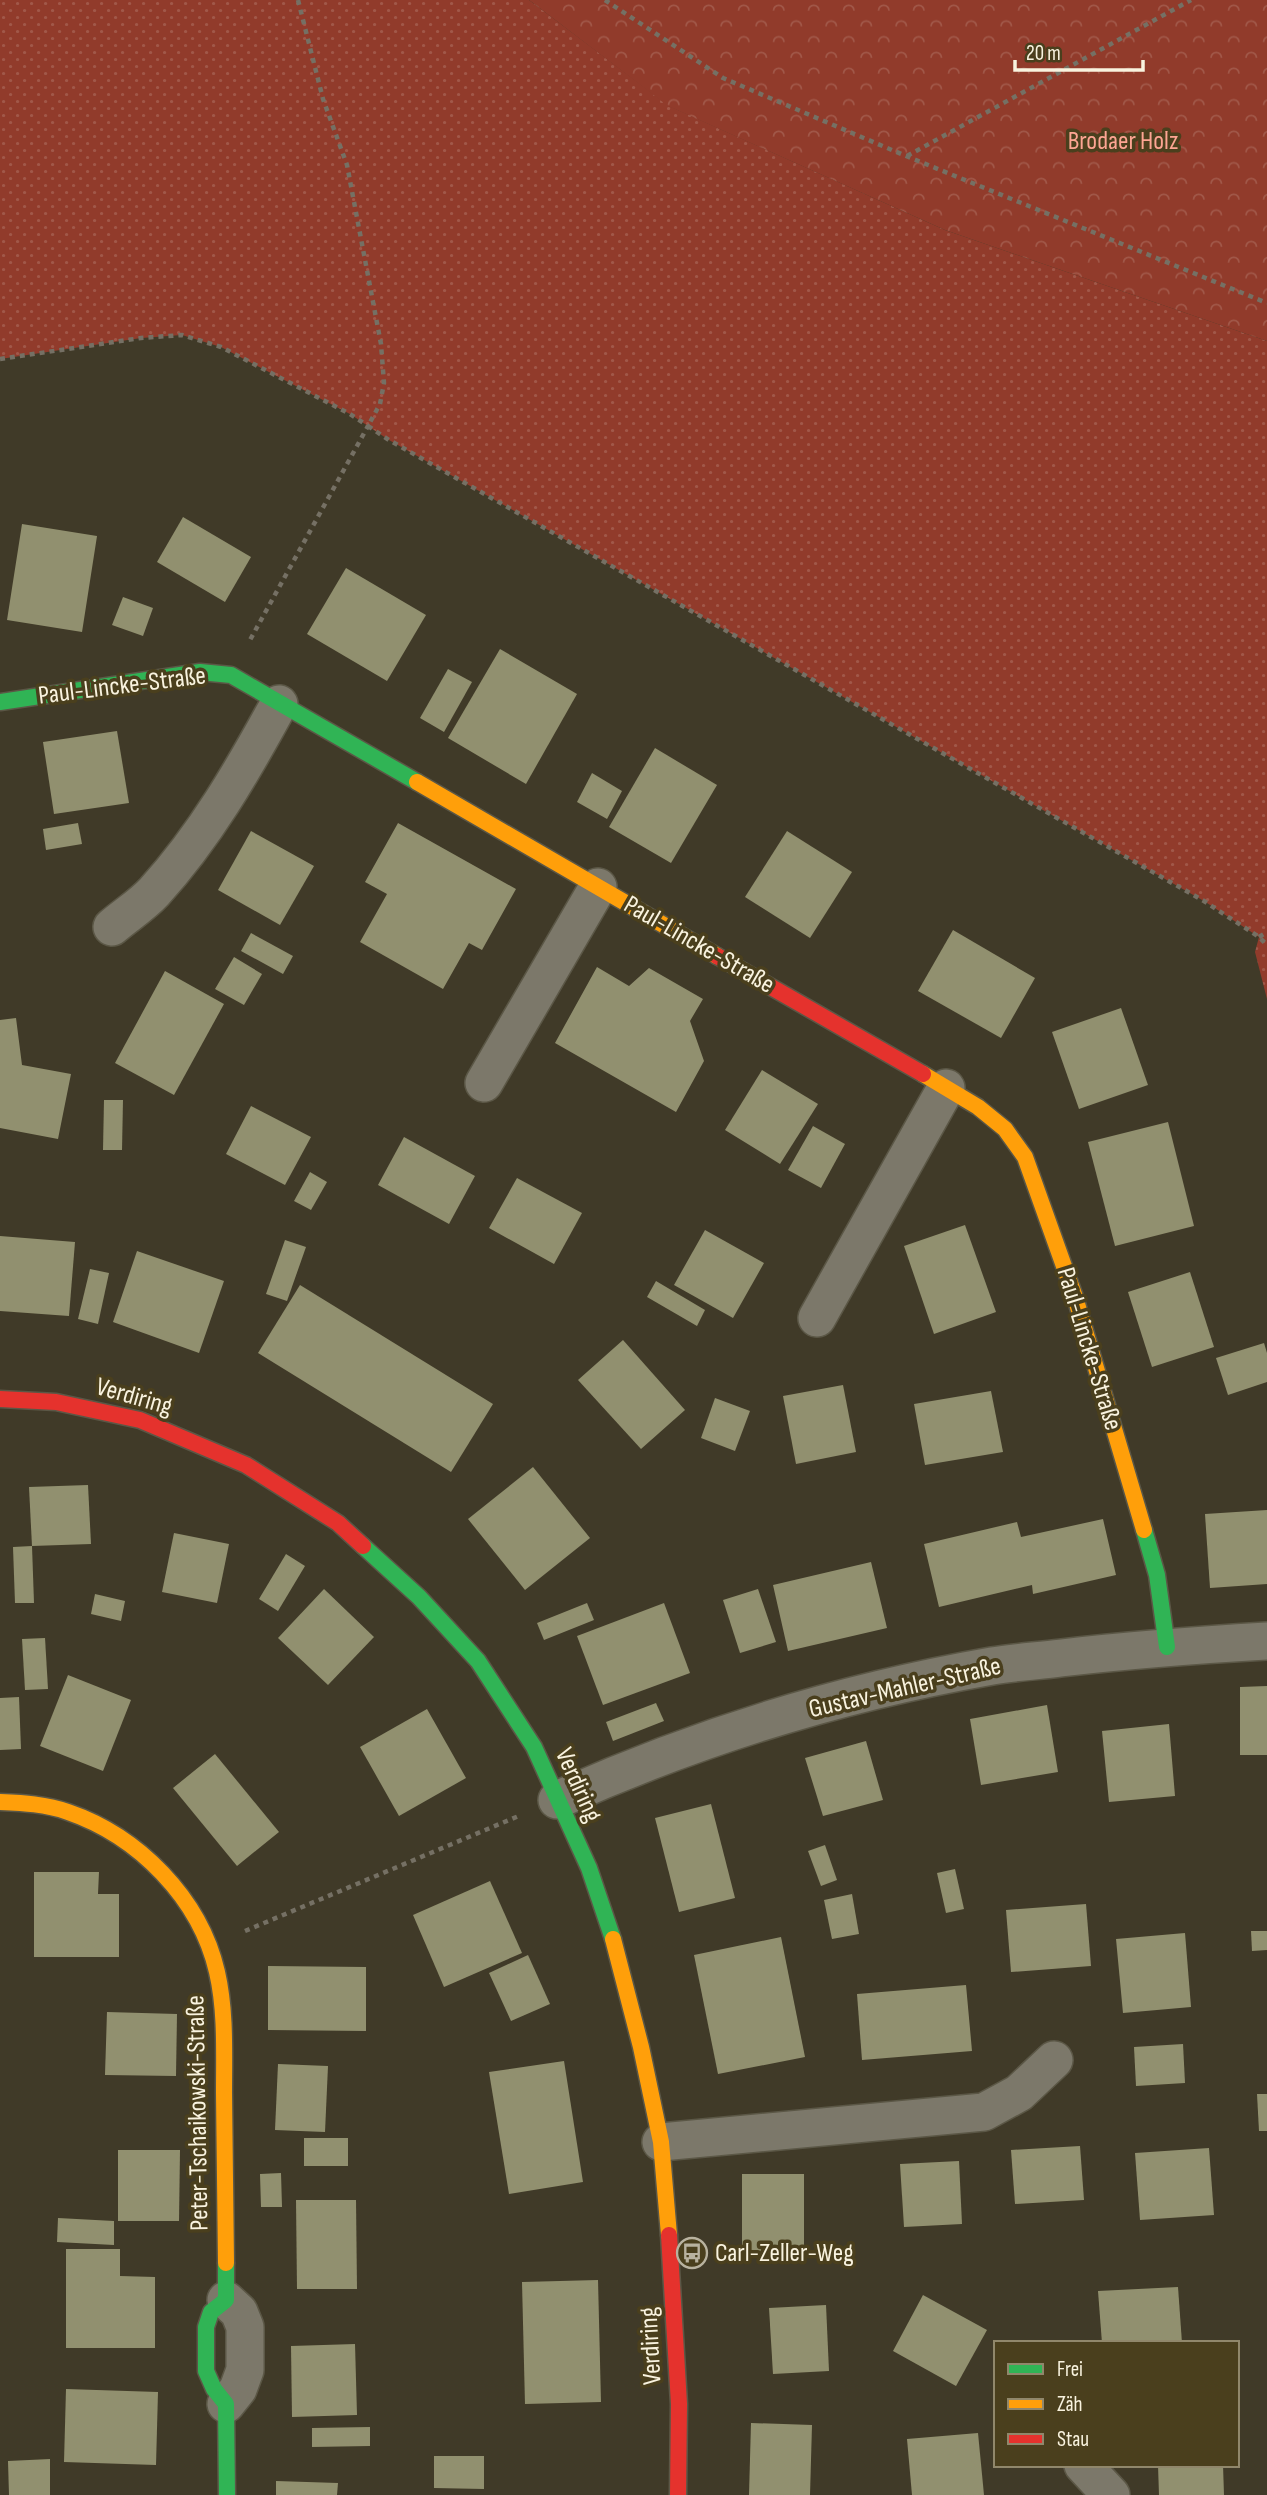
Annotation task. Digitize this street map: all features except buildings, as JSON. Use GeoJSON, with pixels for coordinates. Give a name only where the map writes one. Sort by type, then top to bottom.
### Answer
{"type":"FeatureCollection","features":[{"type":"Feature","properties":{"kind":"street","name":"Paul-Lincke-Straße"},"geometry":{"type":"LineString","coordinates":[[0,702],[200,672],[231,675],[978,1107],[1005,1129],[1025,1157],[1075,1297],[1157,1575],[1167,1647]]}},
{"type":"Feature","properties":{"kind":"street"},"geometry":{"type":"LineString","coordinates":[[112,926],[152,894],[198,840],[250,757],[279,704]]}},
{"type":"Feature","properties":{"kind":"street","name":"Paul-Lincke-Straße"},"geometry":{"type":"LineString","coordinates":[[484,1083],[598,887]]}},
{"type":"Feature","properties":{"kind":"street"},"geometry":{"type":"LineString","coordinates":[[817,1318],[946,1088]]}},
{"type":"Feature","properties":{"kind":"street","name":"Verdiring"},"geometry":{"type":"LineString","coordinates":[[0,1399],[56,1402],[140,1420],[246,1465],[338,1523],[419,1597],[478,1661],[534,1747],[589,1868],[616,1948],[661,2142],[671,2256],[679,2404],[678,2495]]}},
{"type":"Feature","properties":{"kind":"street","name":"Gustav-Mahler-Straße"},"geometry":{"type":"LineString","coordinates":[[557,1800],[625,1770],[790,1714],[994,1666],[1167,1647],[1267,1641]]}},
{"type":"Feature","properties":{"kind":"street","name":"Peter-Tschaikowski-Straße"},"geometry":{"type":"LineString","coordinates":[[0,1802],[20,1801],[48,1806],[115,1833],[146,1856],[172,1886],[195,1917],[209,1946],[218,1971],[223,2012],[226,2300]]}},
{"type":"Feature","properties":{"kind":"street"},"geometry":{"type":"LineString","coordinates":[[661,2142],[984,2112],[1019,2093],[1054,2060]]}},
{"type":"Feature","properties":{"kind":"street"},"geometry":{"type":"LineString","coordinates":[[226,2300],[239,2312],[245,2327],[245,2370],[238,2389],[226,2404],[227,2495]]}},
{"type":"Feature","properties":{"kind":"street"},"geometry":{"type":"LineString","coordinates":[[1085,2467],[1111,2495]]}},
{"type":"Feature","properties":{"kind":"path"},"geometry":{"type":"LineString","coordinates":[[231,675],[380,404],[384,383],[381,344],[346,165],[323,99],[298,0]]}},
{"type":"Feature","properties":{"kind":"path"},"geometry":{"type":"LineString","coordinates":[[605,0],[723,78],[906,156],[1267,303]]}},
{"type":"Feature","properties":{"kind":"path"},"geometry":{"type":"LineString","coordinates":[[906,156],[1191,0]]}},
{"type":"Feature","properties":{"kind":"path"},"geometry":{"type":"LineString","coordinates":[[0,359],[141,338],[182,335],[221,347],[351,414],[389,440],[1204,901],[1267,945]]}},
{"type":"Feature","properties":{"kind":"path"},"geometry":{"type":"LineString","coordinates":[[1259,937],[1267,932]]}},
{"type":"Feature","properties":{"kind":"path"},"geometry":{"type":"LineString","coordinates":[[209,1946],[557,1800]]}},
{"type":"Feature","properties":{"kind":"green space"},"geometry":{"type":"Polygon","coordinates":[[[0,0],[529,0],[669,106],[945,230],[1267,341],[1267,999],[1255,952],[1259,937],[1204,901],[389,440],[350,414],[221,347],[182,335],[141,338],[0,359],[0,0]]]}},
{"type":"Feature","properties":{"kind":"green space","name":"Brodaer Holz"},"geometry":{"type":"Polygon","coordinates":[[[529,0],[1267,0],[1267,341],[945,230],[668,106],[529,0]]]}},
{"type":"Feature","properties":{"kind":"traffic: fast"},"geometry":{"type":"LineString","coordinates":[[0,702],[200,672],[231,675],[417,782]]}},
{"type":"Feature","properties":{"kind":"traffic: fast"},"geometry":{"type":"LineString","coordinates":[[1144,1530],[1157,1575],[1167,1647]]}},
{"type":"Feature","properties":{"kind":"traffic: fast"},"geometry":{"type":"LineString","coordinates":[[363,1546],[419,1597],[478,1661],[534,1747],[589,1868],[613,1939]]}},
{"type":"Feature","properties":{"kind":"traffic: fast"},"geometry":{"type":"LineString","coordinates":[[226,2263],[226,2300],[211,2312],[206,2327],[206,2371],[214,2389],[226,2404],[227,2495]]}},
{"type":"Feature","properties":{"kind":"traffic: slow"},"geometry":{"type":"LineString","coordinates":[[417,782],[717,956]]}},
{"type":"Feature","properties":{"kind":"traffic: slow"},"geometry":{"type":"LineString","coordinates":[[923,1074],[978,1107],[1005,1129],[1025,1157],[1075,1297],[1144,1530]]}},
{"type":"Feature","properties":{"kind":"traffic: slow"},"geometry":{"type":"LineString","coordinates":[[0,1802],[60,1809],[94,1823],[118,1837],[162,1873],[181,1895],[209,1945],[217,1972],[223,2017],[226,2263]]}},
{"type":"Feature","properties":{"kind":"traffic: slow"},"geometry":{"type":"LineString","coordinates":[[613,1939],[641,2047],[661,2142],[669,2235]]}},
{"type":"Feature","properties":{"kind":"traffic: jam"},"geometry":{"type":"LineString","coordinates":[[717,956],[923,1074]]}},
{"type":"Feature","properties":{"kind":"traffic: jam"},"geometry":{"type":"LineString","coordinates":[[0,1399],[56,1402],[140,1420],[246,1465],[338,1523],[363,1546]]}},
{"type":"Feature","properties":{"kind":"traffic: jam"},"geometry":{"type":"LineString","coordinates":[[669,2235],[679,2404],[678,2495]]}},
{"type":"Feature","properties":{"kind":"place","name":"Carl-Zeller-Weg"},"geometry":{"type":"Point","coordinates":[692,2253]}}]}
